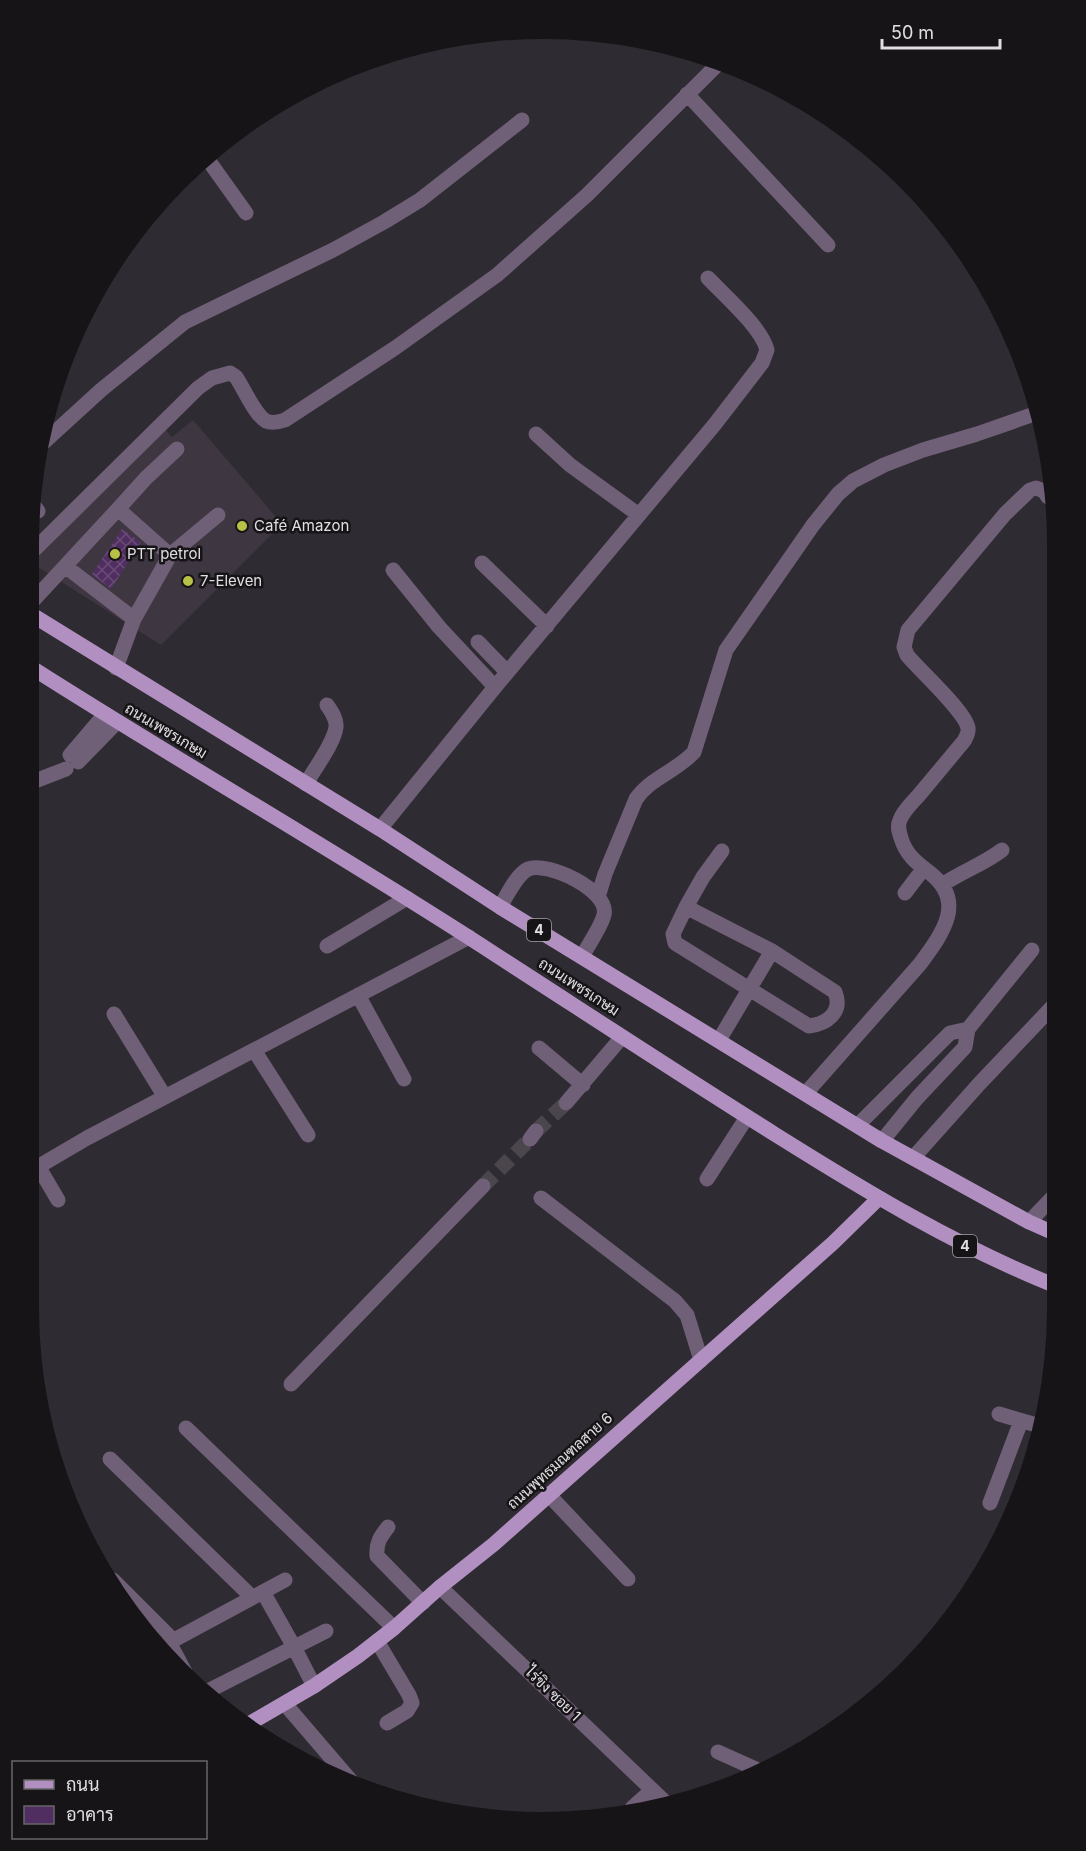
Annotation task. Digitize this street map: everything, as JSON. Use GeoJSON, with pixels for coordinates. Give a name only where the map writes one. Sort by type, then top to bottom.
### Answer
{"type":"FeatureCollection","features":[{"type":"Feature","properties":{"kind":"main road","name":"ถนนเพชรเกษม"},"geometry":{"type":"LineString","coordinates":[[39,619],[380,829],[500,907],[882,1141],[1047,1230]]}},
{"type":"Feature","properties":{"kind":"main road","name":"ถนนเพชรเกษม"},"geometry":{"type":"LineString","coordinates":[[39,672],[407,898],[878,1199],[989,1258],[1047,1282]]}},
{"type":"Feature","properties":{"kind":"main road","name":"ถนนพุทธมณฑลสาย 6"},"geometry":{"type":"LineString","coordinates":[[254,1721],[314,1686],[394,1628],[440,1587],[494,1544],[833,1243],[878,1199]]}},
{"type":"Feature","properties":{"kind":"street"},"geometry":{"type":"LineString","coordinates":[[39,545],[198,388],[212,378],[230,373],[236,376],[260,416],[268,422],[276,422],[285,420],[395,348],[497,275],[587,195],[713,69]]}},
{"type":"Feature","properties":{"kind":"street"},"geometry":{"type":"LineString","coordinates":[[687,94],[828,245]]}},
{"type":"Feature","properties":{"kind":"street"},"geometry":{"type":"LineString","coordinates":[[51,435],[101,390],[185,322],[333,250],[384,222],[420,200],[522,120]]}},
{"type":"Feature","properties":{"kind":"street"},"geometry":{"type":"LineString","coordinates":[[211,164],[246,213]]}},
{"type":"Feature","properties":{"kind":"street"},"geometry":{"type":"LineString","coordinates":[[380,829],[507,672],[722,416],[762,363],[767,350],[760,335],[708,278]]}},
{"type":"Feature","properties":{"kind":"street"},"geometry":{"type":"LineString","coordinates":[[598,897],[636,799],[643,788],[686,761],[694,752],[726,650],[801,542],[838,494],[853,481],[884,465],[1031,415]]}},
{"type":"Feature","properties":{"kind":"street"},"geometry":{"type":"LineString","coordinates":[[536,434],[585,477],[639,515]]}},
{"type":"Feature","properties":{"kind":"street"},"geometry":{"type":"LineString","coordinates":[[39,595],[146,478],[177,449]]}},
{"type":"Feature","properties":{"kind":"street"},"geometry":{"type":"LineString","coordinates":[[806,1093],[920,964],[937,941],[947,920],[950,904],[946,891],[924,868],[912,860],[898,827],[900,819],[964,741],[968,729],[966,721],[953,705],[907,655],[904,640],[908,630],[1005,514],[1030,490],[1036,488],[1044,491]]}},
{"type":"Feature","properties":{"kind":"street"},"geometry":{"type":"LineString","coordinates":[[118,509],[170,555]]}},
{"type":"Feature","properties":{"kind":"street"},"geometry":{"type":"LineString","coordinates":[[116,668],[134,619],[170,555],[218,515]]}},
{"type":"Feature","properties":{"kind":"street"},"geometry":{"type":"LineString","coordinates":[[482,563],[547,626]]}},
{"type":"Feature","properties":{"kind":"street"},"geometry":{"type":"LineString","coordinates":[[65,567],[134,619]]}},
{"type":"Feature","properties":{"kind":"street"},"geometry":{"type":"LineString","coordinates":[[393,570],[439,627],[495,687]]}},
{"type":"Feature","properties":{"kind":"street"},"geometry":{"type":"LineString","coordinates":[[478,642],[507,672]]}},
{"type":"Feature","properties":{"kind":"street"},"geometry":{"type":"LineString","coordinates":[[306,784],[333,738],[336,727],[327,705]]}},
{"type":"Feature","properties":{"kind":"street"},"geometry":{"type":"LineString","coordinates":[[39,775],[69,762],[111,718]]}},
{"type":"Feature","properties":{"kind":"street"},"geometry":{"type":"LineString","coordinates":[[942,885],[1002,850]]}},
{"type":"Feature","properties":{"kind":"street"},"geometry":{"type":"LineString","coordinates":[[686,907],[772,951],[836,992],[838,999],[835,1014],[828,1021],[809,1026],[746,992],[675,943],[673,934],[686,907],[722,851]]}},
{"type":"Feature","properties":{"kind":"street"},"geometry":{"type":"LineString","coordinates":[[500,907],[521,874],[531,868],[545,868],[589,888],[604,906],[604,915],[582,957]]}},
{"type":"Feature","properties":{"kind":"street"},"geometry":{"type":"LineString","coordinates":[[905,893],[924,868]]}},
{"type":"Feature","properties":{"kind":"street"},"geometry":{"type":"LineString","coordinates":[[327,946],[407,898]]}},
{"type":"Feature","properties":{"kind":"street"},"geometry":{"type":"LineString","coordinates":[[39,1166],[469,937]]}},
{"type":"Feature","properties":{"kind":"street"},"geometry":{"type":"LineString","coordinates":[[882,1141],[917,1098],[965,1047],[968,1029],[1032,950]]}},
{"type":"Feature","properties":{"kind":"street"},"geometry":{"type":"LineString","coordinates":[[719,1040],[772,951]]}},
{"type":"Feature","properties":{"kind":"street"},"geometry":{"type":"LineString","coordinates":[[358,995],[404,1079]]}},
{"type":"Feature","properties":{"kind":"street"},"geometry":{"type":"LineString","coordinates":[[913,1158],[1047,1012]]}},
{"type":"Feature","properties":{"kind":"street"},"geometry":{"type":"LineString","coordinates":[[114,1014],[165,1097]]}},
{"type":"Feature","properties":{"kind":"street"},"geometry":{"type":"LineString","coordinates":[[858,1125],[950,1033],[968,1029]]}},
{"type":"Feature","properties":{"kind":"street"},"geometry":{"type":"LineString","coordinates":[[566,1103],[622,1036]]}},
{"type":"Feature","properties":{"kind":"street"},"geometry":{"type":"LineString","coordinates":[[539,1048],[583,1085]]}},
{"type":"Feature","properties":{"kind":"street"},"geometry":{"type":"LineString","coordinates":[[254,1050],[308,1135]]}},
{"type":"Feature","properties":{"kind":"street"},"geometry":{"type":"LineString","coordinates":[[897,1085],[917,1098]]}},
{"type":"Feature","properties":{"kind":"street"},"geometry":{"type":"LineString","coordinates":[[707,1179],[747,1117]]}},
{"type":"Feature","properties":{"kind":"street"},"geometry":{"type":"LineString","coordinates":[[39,1176],[58,1200]]}},
{"type":"Feature","properties":{"kind":"street"},"geometry":{"type":"LineString","coordinates":[[291,1384],[483,1186]]}},
{"type":"Feature","properties":{"kind":"street"},"geometry":{"type":"LineString","coordinates":[[541,1198],[675,1301],[687,1315],[701,1360]]}},
{"type":"Feature","properties":{"kind":"street"},"geometry":{"type":"LineString","coordinates":[[1029,1222],[1047,1203]]}},
{"type":"Feature","properties":{"kind":"street"},"geometry":{"type":"LineString","coordinates":[[999,1414],[1033,1424]]}},
{"type":"Feature","properties":{"kind":"street"},"geometry":{"type":"LineString","coordinates":[[990,1503],[1022,1420]]}},
{"type":"Feature","properties":{"kind":"street"},"geometry":{"type":"LineString","coordinates":[[186,1428],[394,1628]]}},
{"type":"Feature","properties":{"kind":"street"},"geometry":{"type":"LineString","coordinates":[[110,1459],[257,1594],[294,1647],[314,1686]]}},
{"type":"Feature","properties":{"kind":"street"},"geometry":{"type":"LineString","coordinates":[[549,1495],[628,1579]]}},
{"type":"Feature","properties":{"kind":"street"},"geometry":{"type":"LineString","coordinates":[[388,1527],[376,1547],[377,1556],[423,1603]]}},
{"type":"Feature","properties":{"kind":"street"},"geometry":{"type":"LineString","coordinates":[[141,1612],[168,1643],[285,1580]]}},
{"type":"Feature","properties":{"kind":"street","name":"ไร่ขิง ซอย 1"},"geometry":{"type":"LineString","coordinates":[[440,1587],[660,1798]]}},
{"type":"Feature","properties":{"kind":"street"},"geometry":{"type":"LineString","coordinates":[[213,1689],[326,1631]]}},
{"type":"Feature","properties":{"kind":"street"},"geometry":{"type":"LineString","coordinates":[[377,1641],[412,1703],[407,1711],[387,1724]]}},
{"type":"Feature","properties":{"kind":"street"},"geometry":{"type":"LineString","coordinates":[[285,1704],[342,1770]]}},
{"type":"Feature","properties":{"kind":"street"},"geometry":{"type":"LineString","coordinates":[[718,1752],[750,1767]]}},
{"type":"Feature","properties":{"kind":"street"},"geometry":{"type":"LineString","coordinates":[[638,1803],[652,1790]]}},
{"type":"Feature","properties":{"kind":"shaded area"},"geometry":{"type":"Polygon","coordinates":[[[193,420],[282,524],[161,645],[39,568],[39,539],[161,424],[172,437],[193,420]]]}},
{"type":"Feature","properties":{"kind":"building"},"geometry":{"type":"Polygon","coordinates":[[[122,529],[141,542],[111,589],[92,574],[122,529]]]}},
{"type":"Feature","properties":{"kind":"tunnel"},"geometry":{"type":"LineString","coordinates":[[536,1131],[566,1103]]}},
{"type":"Feature","properties":{"kind":"tunnel"},"geometry":{"type":"LineString","coordinates":[[483,1186],[530,1139]]}},
{"type":"Feature","properties":{"kind":"place","name":"Café Amazon"},"geometry":{"type":"Point","coordinates":[242,526]}},
{"type":"Feature","properties":{"kind":"place","name":"PTT petrol"},"geometry":{"type":"Point","coordinates":[115,554]}},
{"type":"Feature","properties":{"kind":"place","name":"7-Eleven"},"geometry":{"type":"Point","coordinates":[188,581]}}]}
